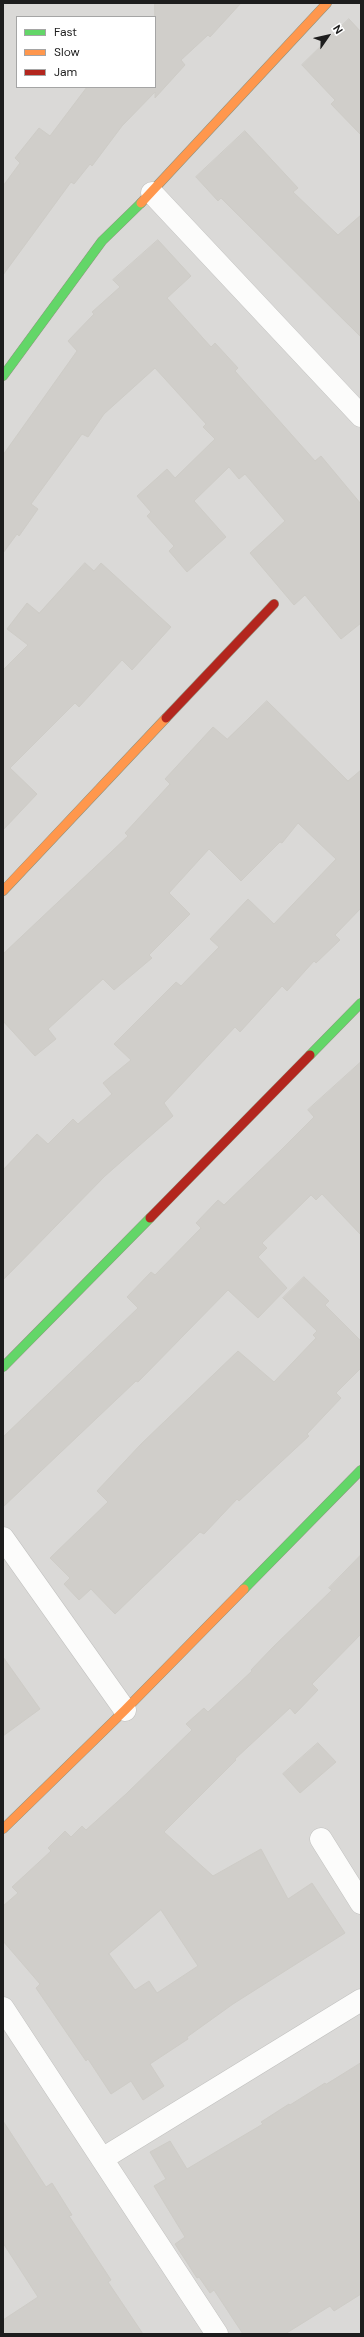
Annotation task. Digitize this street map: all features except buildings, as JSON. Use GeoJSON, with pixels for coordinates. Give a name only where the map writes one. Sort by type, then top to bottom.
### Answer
{"type":"FeatureCollection","features":[{"type":"Feature","properties":{"kind":"street"},"geometry":{"type":"LineString","coordinates":[[3,376],[102,241],[152,193],[327,3]]}},
{"type":"Feature","properties":{"kind":"street"},"geometry":{"type":"LineString","coordinates":[[152,193],[361,416]]}},
{"type":"Feature","properties":{"kind":"street"},"geometry":{"type":"LineString","coordinates":[[3,891],[274,604]]}},
{"type":"Feature","properties":{"kind":"street"},"geometry":{"type":"LineString","coordinates":[[3,1367],[361,1003]]}},
{"type":"Feature","properties":{"kind":"street"},"geometry":{"type":"LineString","coordinates":[[3,1829],[126,1710],[361,1470]]}},
{"type":"Feature","properties":{"kind":"street"},"geometry":{"type":"LineString","coordinates":[[3,1538],[126,1710]]}},
{"type":"Feature","properties":{"kind":"street"},"geometry":{"type":"LineString","coordinates":[[321,1839],[361,1903]]}},
{"type":"Feature","properties":{"kind":"street"},"geometry":{"type":"LineString","coordinates":[[102,2159],[361,2000]]}},
{"type":"Feature","properties":{"kind":"street"},"geometry":{"type":"LineString","coordinates":[[3,2008],[217,2334]]}},
{"type":"Feature","properties":{"kind":"shaded area"},"geometry":{"type":"Polygon","coordinates":[[[3,3],[361,3],[361,2334],[3,2334],[3,3]]]}},
{"type":"Feature","properties":{"kind":"traffic: fast"},"geometry":{"type":"LineString","coordinates":[[3,376],[102,241],[141,203]]}},
{"type":"Feature","properties":{"kind":"traffic: fast"},"geometry":{"type":"LineString","coordinates":[[310,1055],[361,1003]]}},
{"type":"Feature","properties":{"kind":"traffic: fast"},"geometry":{"type":"LineString","coordinates":[[3,1367],[150,1218]]}},
{"type":"Feature","properties":{"kind":"traffic: fast"},"geometry":{"type":"LineString","coordinates":[[244,1589],[361,1470]]}},
{"type":"Feature","properties":{"kind":"traffic: slow"},"geometry":{"type":"LineString","coordinates":[[141,203],[327,3]]}},
{"type":"Feature","properties":{"kind":"traffic: slow"},"geometry":{"type":"LineString","coordinates":[[3,891],[166,718]]}},
{"type":"Feature","properties":{"kind":"traffic: slow"},"geometry":{"type":"LineString","coordinates":[[3,1829],[125,1710],[244,1589]]}},
{"type":"Feature","properties":{"kind":"traffic: jam"},"geometry":{"type":"LineString","coordinates":[[166,718],[274,604]]}},
{"type":"Feature","properties":{"kind":"traffic: jam"},"geometry":{"type":"LineString","coordinates":[[150,1218],[310,1055]]}}]}
